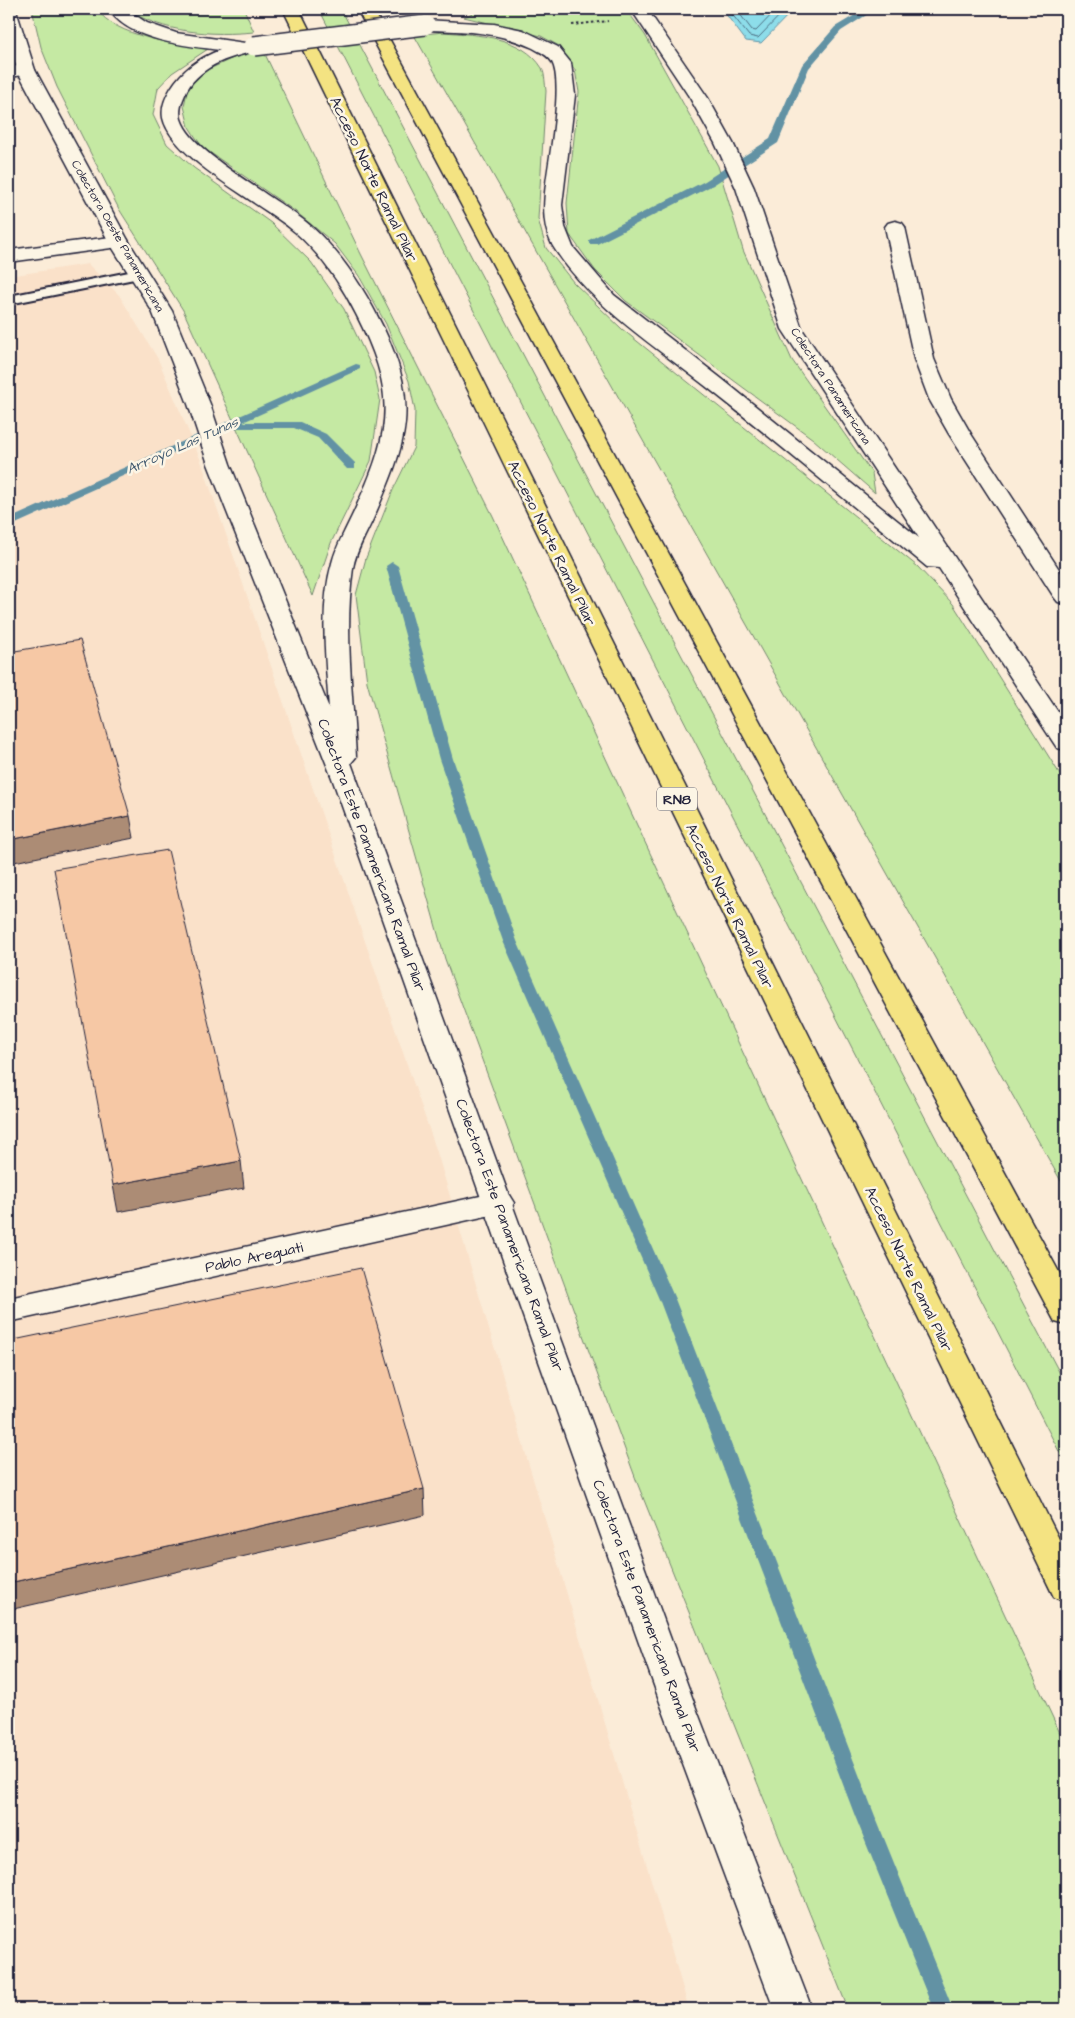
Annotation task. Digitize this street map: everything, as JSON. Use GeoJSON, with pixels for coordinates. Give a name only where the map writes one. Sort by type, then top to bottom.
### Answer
{"type":"FeatureCollection","features":[{"type":"Feature","properties":{"kind":"highway","name":"Acceso Norte Ramal Pilar"},"geometry":{"type":"LineString","coordinates":[[291,9],[1066,1587]]}},
{"type":"Feature","properties":{"kind":"highway"},"geometry":{"type":"LineString","coordinates":[[365,9],[1066,1312]]}},
{"type":"Feature","properties":{"kind":"street"},"geometry":{"type":"LineString","coordinates":[[117,9],[121,14],[140,26],[171,36],[249,47]]}},
{"type":"Feature","properties":{"kind":"street"},"geometry":{"type":"LineString","coordinates":[[430,24],[470,9]]}},
{"type":"Feature","properties":{"kind":"street","name":"Colectora Panamericana"},"geometry":{"type":"LineString","coordinates":[[638,9],[699,98],[724,143],[745,188],[792,329],[956,579],[1066,742]]}},
{"type":"Feature","properties":{"kind":"street","name":"Colectora Oeste Panamericana"},"geometry":{"type":"LineString","coordinates":[[9,13],[17,71],[162,311],[199,404],[220,464]]}},
{"type":"Feature","properties":{"kind":"street"},"geometry":{"type":"LineString","coordinates":[[345,778],[338,617],[343,565],[388,464],[395,434],[396,399],[386,360],[357,294],[321,246],[282,211],[226,174],[187,144],[172,119],[172,99],[185,79],[207,62],[249,47],[430,24],[472,26],[517,34],[552,51],[562,63],[565,88],[564,120],[552,205],[555,227],[564,249],[607,299],[646,332],[715,383],[956,579]]}},
{"type":"Feature","properties":{"kind":"street"},"geometry":{"type":"LineString","coordinates":[[895,227],[924,359],[940,399],[960,434],[1066,597]]}},
{"type":"Feature","properties":{"kind":"street"},"geometry":{"type":"LineString","coordinates":[[9,256],[119,242]]}},
{"type":"Feature","properties":{"kind":"street","name":"Colectora Este Panamericana Ramal Pilar"},"geometry":{"type":"LineString","coordinates":[[220,464],[345,778],[679,1708],[793,2009]]}},
{"type":"Feature","properties":{"kind":"street","name":"Pablo Areguati"},"geometry":{"type":"LineString","coordinates":[[9,1310],[499,1203]]}},
{"type":"Feature","properties":{"kind":"lane"},"geometry":{"type":"LineString","coordinates":[[9,300],[139,274]]}},
{"type":"Feature","properties":{"kind":"path"},"geometry":{"type":"LineString","coordinates":[[564,26],[614,20]]}},
{"type":"Feature","properties":{"kind":"shaded area"},"geometry":{"type":"Polygon","coordinates":[[[88,264],[119,295],[158,359],[201,461],[437,1152],[689,2009],[9,2009],[9,276],[88,264]]]}},
{"type":"Feature","properties":{"kind":"green space"},"geometry":{"type":"Polygon","coordinates":[[[32,9],[97,9],[105,19],[132,33],[164,42],[208,49],[172,73],[158,88],[153,115],[167,144],[194,168],[271,223],[311,262],[344,309],[374,372],[380,399],[371,461],[331,543],[313,596],[183,310],[119,209],[57,87],[41,47],[32,9]]]}},
{"type":"Feature","properties":{"kind":"green space"},"geometry":{"type":"Polygon","coordinates":[[[127,9],[244,9],[254,32],[205,33],[171,28],[141,17],[127,9]]]}},
{"type":"Feature","properties":{"kind":"green space"},"geometry":{"type":"Polygon","coordinates":[[[319,9],[341,9],[1066,1385],[1066,1465],[319,9]]]}},
{"type":"Feature","properties":{"kind":"green space"},"geometry":{"type":"Polygon","coordinates":[[[481,9],[626,9],[645,35],[718,166],[743,250],[792,360],[872,473],[875,493],[813,439],[626,301],[595,270],[569,234],[567,203],[579,92],[575,70],[559,46],[541,36],[464,17],[481,9]]]}},
{"type":"Feature","properties":{"kind":"green space"},"geometry":{"type":"Polygon","coordinates":[[[444,32],[484,36],[511,43],[533,57],[542,68],[546,91],[538,219],[546,248],[574,283],[622,329],[917,566],[953,604],[1066,784],[1066,1190],[414,35],[444,32]]]}},
{"type":"Feature","properties":{"kind":"green space"},"geometry":{"type":"Polygon","coordinates":[[[264,52],[360,252],[493,516],[1066,1746],[1066,2009],[848,2009],[638,1485],[445,959],[367,682],[356,595],[366,558],[393,490],[414,447],[415,410],[409,381],[386,324],[359,276],[335,244],[296,212],[202,147],[189,127],[184,106],[188,87],[205,71],[244,53],[264,52]]]}},
{"type":"Feature","properties":{"kind":"water"},"geometry":{"type":"Polygon","coordinates":[[[722,9],[794,9],[761,43],[746,41],[722,9]]]}},
{"type":"Feature","properties":{"kind":"building"},"geometry":{"type":"Polygon","coordinates":[[[80,640],[130,816],[9,840],[9,652],[80,640]]]}},
{"type":"Feature","properties":{"kind":"building"},"geometry":{"type":"Polygon","coordinates":[[[168,850],[241,1161],[113,1185],[54,869],[168,850]]]}},
{"type":"Feature","properties":{"kind":"building"},"geometry":{"type":"Polygon","coordinates":[[[361,1268],[424,1489],[9,1583],[9,1341],[361,1268]]]}},
{"type":"Feature","properties":{"kind":"waterway"},"geometry":{"type":"LineString","coordinates":[[593,242],[709,183],[774,141],[805,67],[838,29],[871,9]]}},
{"type":"Feature","properties":{"kind":"waterway","name":"Arroyo Las Tunas"},"geometry":{"type":"LineString","coordinates":[[9,523],[356,367]]}},
{"type":"Feature","properties":{"kind":"waterway"},"geometry":{"type":"LineString","coordinates":[[235,426],[296,424],[322,436],[351,466]]}},
{"type":"Feature","properties":{"kind":"waterway"},"geometry":{"type":"LineString","coordinates":[[392,566],[446,759],[510,941],[667,1299],[865,1816],[943,2009]]}}]}
